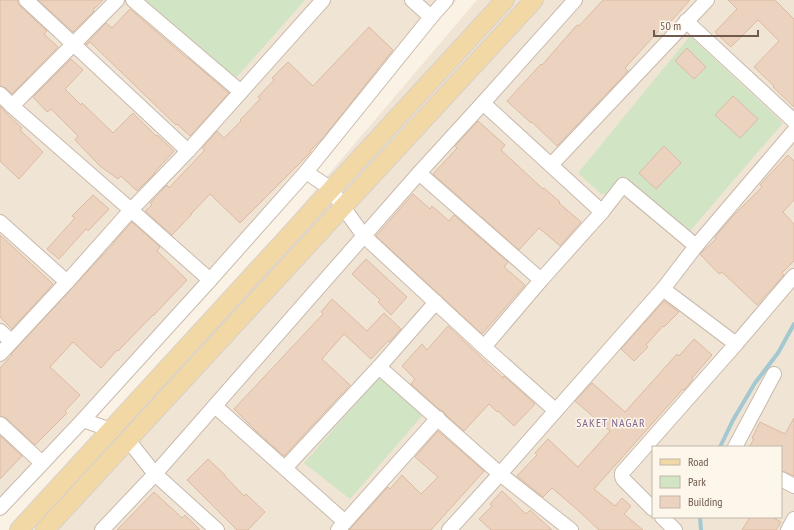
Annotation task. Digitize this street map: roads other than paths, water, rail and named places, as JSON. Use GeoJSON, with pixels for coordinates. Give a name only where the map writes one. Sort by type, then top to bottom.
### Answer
{"type":"FeatureCollection","features":[{"type":"Feature","properties":{"kind":"main road"},"geometry":{"type":"LineString","coordinates":[[20,530],[505,0]]}},
{"type":"Feature","properties":{"kind":"main road"},"geometry":{"type":"LineString","coordinates":[[45,530],[534,0]]}},
{"type":"Feature","properties":{"kind":"main road"},"geometry":{"type":"LineString","coordinates":[[111,430],[128,440]]}},
{"type":"Feature","properties":{"kind":"street"},"geometry":{"type":"LineString","coordinates":[[26,0],[188,151]]}},
{"type":"Feature","properties":{"kind":"street"},"geometry":{"type":"LineString","coordinates":[[12,106],[116,0]]}},
{"type":"Feature","properties":{"kind":"street"},"geometry":{"type":"LineString","coordinates":[[133,0],[241,92]]}},
{"type":"Feature","properties":{"kind":"street"},"geometry":{"type":"LineString","coordinates":[[0,354],[131,210],[188,151],[323,0]]}},
{"type":"Feature","properties":{"kind":"street"},"geometry":{"type":"LineString","coordinates":[[412,0],[431,17]]}},
{"type":"Feature","properties":{"kind":"street"},"geometry":{"type":"LineString","coordinates":[[0,508],[83,420],[306,172],[446,0]]}},
{"type":"Feature","properties":{"kind":"street"},"geometry":{"type":"LineString","coordinates":[[102,530],[155,474],[419,173],[575,0]]}},
{"type":"Feature","properties":{"kind":"street"},"geometry":{"type":"LineString","coordinates":[[551,165],[707,0]]}},
{"type":"Feature","properties":{"kind":"street"},"geometry":{"type":"LineString","coordinates":[[686,21],[794,121]]}},
{"type":"Feature","properties":{"kind":"street"},"geometry":{"type":"LineString","coordinates":[[0,94],[210,280]]}},
{"type":"Feature","properties":{"kind":"street"},"geometry":{"type":"LineString","coordinates":[[483,103],[602,212]]}},
{"type":"Feature","properties":{"kind":"street"},"geometry":{"type":"LineString","coordinates":[[449,530],[662,289],[696,246],[794,131]]}},
{"type":"Feature","properties":{"kind":"street"},"geometry":{"type":"LineString","coordinates":[[306,172],[331,189],[364,236],[484,347],[555,410]]}},
{"type":"Feature","properties":{"kind":"street"},"geometry":{"type":"LineString","coordinates":[[419,173],[541,280]]}},
{"type":"Feature","properties":{"kind":"street"},"geometry":{"type":"LineString","coordinates":[[484,347],[602,212],[622,185],[696,246]]}},
{"type":"Feature","properties":{"kind":"street"},"geometry":{"type":"LineString","coordinates":[[0,222],[67,282]]}},
{"type":"Feature","properties":{"kind":"street"},"geometry":{"type":"LineString","coordinates":[[652,508],[622,479],[622,474],[794,276]]}},
{"type":"Feature","properties":{"kind":"street"},"geometry":{"type":"LineString","coordinates":[[662,289],[736,344]]}},
{"type":"Feature","properties":{"kind":"street"},"geometry":{"type":"LineString","coordinates":[[285,468],[379,367],[436,302]]}},
{"type":"Feature","properties":{"kind":"street"},"geometry":{"type":"LineString","coordinates":[[0,331],[11,341]]}},
{"type":"Feature","properties":{"kind":"street"},"geometry":{"type":"LineString","coordinates":[[379,367],[500,474],[567,529]]}},
{"type":"Feature","properties":{"kind":"street"},"geometry":{"type":"LineString","coordinates":[[736,446],[774,374]]}},
{"type":"Feature","properties":{"kind":"street"},"geometry":{"type":"LineString","coordinates":[[215,406],[285,468],[341,526],[438,418]]}},
{"type":"Feature","properties":{"kind":"street"},"geometry":{"type":"LineString","coordinates":[[83,420],[111,430]]}},
{"type":"Feature","properties":{"kind":"street"},"geometry":{"type":"LineString","coordinates":[[0,424],[42,464]]}},
{"type":"Feature","properties":{"kind":"street"},"geometry":{"type":"LineString","coordinates":[[128,440],[155,474],[216,530]]}},
{"type":"Feature","properties":{"kind":"street"},"geometry":{"type":"LineString","coordinates":[[782,480],[794,486]]}},
{"type":"Feature","properties":{"kind":"street"},"geometry":{"type":"LineString","coordinates":[[663,518],[675,530]]}},
{"type":"Feature","properties":{"kind":"street"},"geometry":{"type":"LineString","coordinates":[[788,530],[794,518]]}},
{"type":"Feature","properties":{"kind":"waterway"},"geometry":{"type":"LineString","coordinates":[[720,446],[733,420],[755,383],[778,353],[794,324]]}},
{"type":"Feature","properties":{"kind":"waterway"},"geometry":{"type":"LineString","coordinates":[[700,518],[701,530]]}},
{"type":"Feature","properties":{"kind":"district","name":"SAKET NAGAR"},"geometry":{"type":"Point","coordinates":[611,423]}}]}
